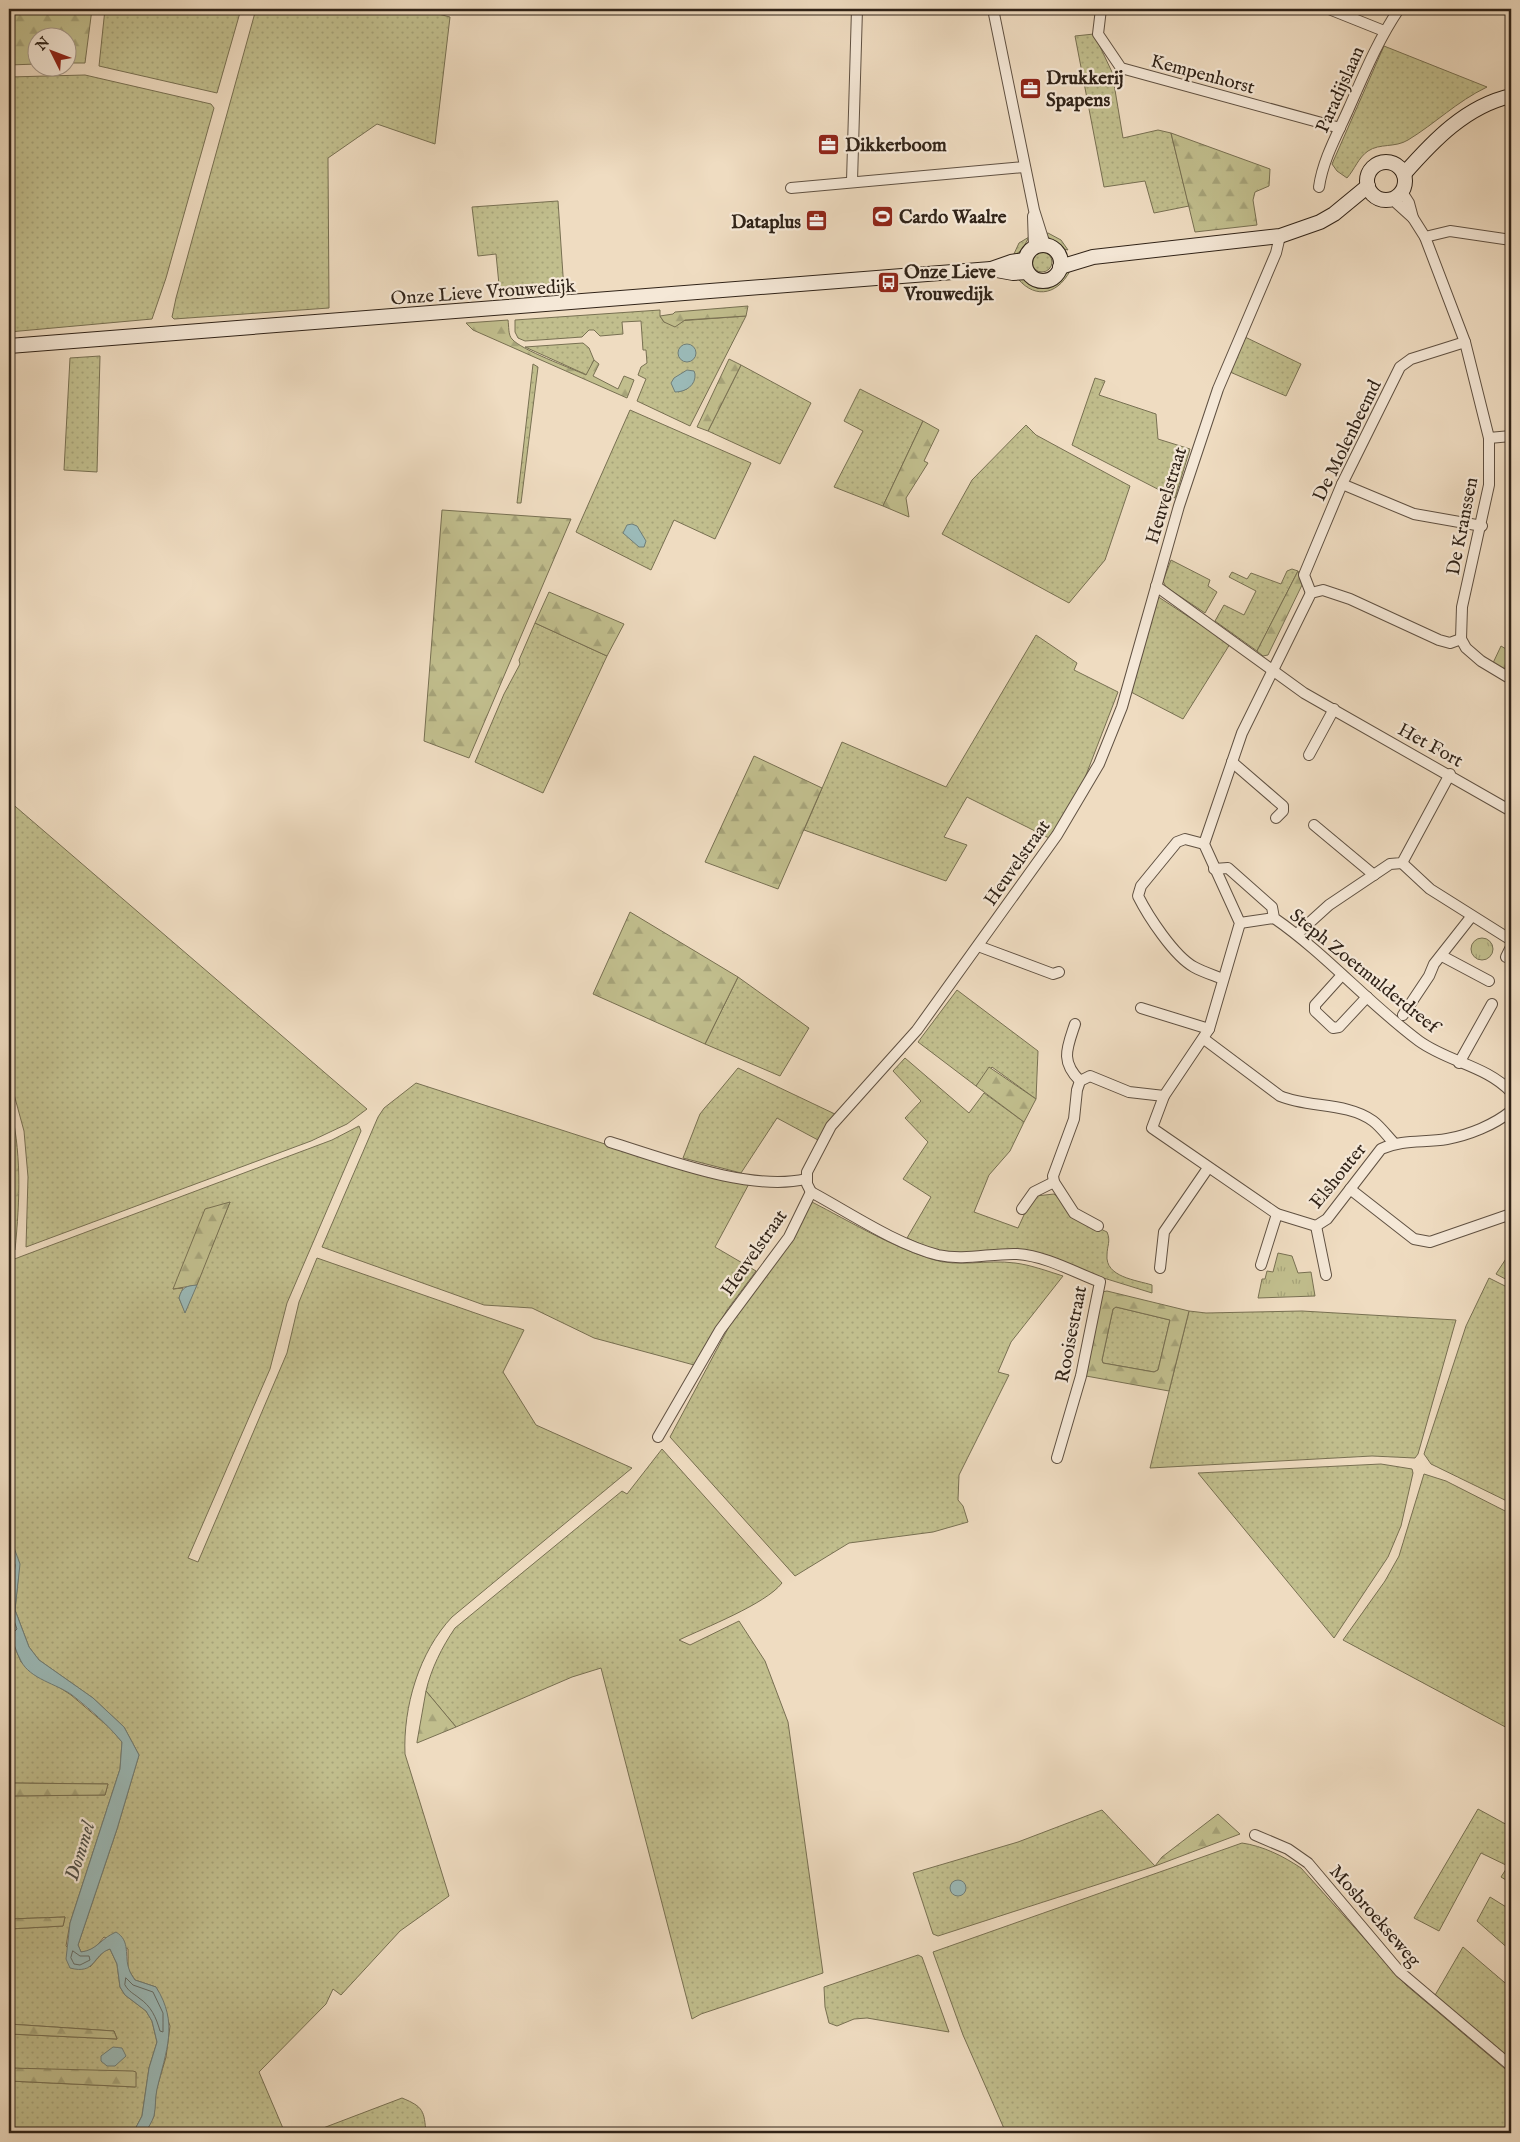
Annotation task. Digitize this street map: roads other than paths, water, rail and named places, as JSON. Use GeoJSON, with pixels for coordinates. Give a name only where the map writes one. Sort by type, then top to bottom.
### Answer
{"type":"FeatureCollection","features":[{"type":"Feature","properties":{"kind":"main road"},"geometry":{"type":"LineString","coordinates":[[1400,170],[1419,148],[1433,142],[1474,110],[1511,96]]}},
{"type":"Feature","properties":{"kind":"main road"},"geometry":{"type":"LineString","coordinates":[[1384,162],[1400,170],[1405,180],[1397,195],[1386,200],[1372,191],[1369,173],[1372,168],[1384,162]]}},
{"type":"Feature","properties":{"kind":"main road"},"geometry":{"type":"LineString","coordinates":[[1060,261],[1056,250],[1039,246],[1025,266],[1036,280],[1042,281],[1054,278],[1060,261],[1072,253],[1093,257],[1280,236],[1320,222],[1334,214],[1350,210],[1372,191]]}},
{"type":"Feature","properties":{"kind":"main road","name":"Onze Lieve Vrouwedijk"},"geometry":{"type":"LineString","coordinates":[[9,346],[160,330],[991,269],[1011,262],[1025,266]]}},
{"type":"Feature","properties":{"kind":"street"},"geometry":{"type":"LineString","coordinates":[[852,181],[857,9]]}},
{"type":"Feature","properties":{"kind":"street"},"geometry":{"type":"LineString","coordinates":[[993,9],[1034,210],[1039,246]]}},
{"type":"Feature","properties":{"kind":"street","name":"Kempenhorst"},"geometry":{"type":"LineString","coordinates":[[1101,9],[1098,34],[1121,68],[1340,128]]}},
{"type":"Feature","properties":{"kind":"street"},"geometry":{"type":"LineString","coordinates":[[1329,9],[1377,26],[1384,31]]}},
{"type":"Feature","properties":{"kind":"street","name":"Paradijslaan"},"geometry":{"type":"LineString","coordinates":[[1319,187],[1323,168],[1340,128],[1384,31],[1399,9]]}},
{"type":"Feature","properties":{"kind":"street"},"geometry":{"type":"LineString","coordinates":[[791,188],[1024,167]]}},
{"type":"Feature","properties":{"kind":"street","name":"De Kranssen"},"geometry":{"type":"LineString","coordinates":[[1397,195],[1408,203],[1413,218],[1425,237],[1465,342],[1489,438],[1489,485],[1482,526],[1462,607],[1461,639]]}},
{"type":"Feature","properties":{"kind":"street"},"geometry":{"type":"LineString","coordinates":[[1425,237],[1450,231],[1511,240]]}},
{"type":"Feature","properties":{"kind":"street","name":"Heuvelstraat"},"geometry":{"type":"LineString","coordinates":[[806,1179],[806,1172],[832,1126],[917,1030],[1057,835],[1099,764],[1122,707],[1179,506],[1218,389],[1276,253],[1280,236]]}},
{"type":"Feature","properties":{"kind":"street","name":"De Molenbeemd"},"geometry":{"type":"LineString","coordinates":[[1311,593],[1304,575],[1342,484],[1400,367],[1411,359],[1465,342]]}},
{"type":"Feature","properties":{"kind":"street"},"geometry":{"type":"LineString","coordinates":[[1489,438],[1511,436]]}},
{"type":"Feature","properties":{"kind":"street"},"geometry":{"type":"LineString","coordinates":[[1342,484],[1414,514],[1482,526]]}},
{"type":"Feature","properties":{"kind":"street","name":"Het Fort"},"geometry":{"type":"LineString","coordinates":[[1156,586],[1304,693],[1450,774],[1511,811]]}},
{"type":"Feature","properties":{"kind":"street"},"geometry":{"type":"LineString","coordinates":[[1098,1226],[1074,1213],[1054,1182],[1054,1176],[1074,1120],[1077,1090],[1080,1081],[1090,1076],[1130,1092],[1164,1096],[1209,1029],[1223,979],[1234,950],[1240,923],[1204,844],[1242,732],[1311,593],[1323,590],[1350,599],[1439,640],[1450,643],[1461,639],[1466,648],[1481,661],[1511,679]]}},
{"type":"Feature","properties":{"kind":"street"},"geometry":{"type":"LineString","coordinates":[[1309,755],[1334,709]]}},
{"type":"Feature","properties":{"kind":"street"},"geometry":{"type":"LineString","coordinates":[[1232,762],[1283,806],[1283,811],[1276,818]]}},
{"type":"Feature","properties":{"kind":"street"},"geometry":{"type":"LineString","coordinates":[[1402,863],[1450,774]]}},
{"type":"Feature","properties":{"kind":"street"},"geometry":{"type":"LineString","coordinates":[[1314,825],[1374,875]]}},
{"type":"Feature","properties":{"kind":"street"},"geometry":{"type":"LineString","coordinates":[[1204,844],[1186,839],[1177,842],[1141,886],[1138,896],[1144,908],[1181,957],[1193,967],[1223,979]]}},
{"type":"Feature","properties":{"kind":"street"},"geometry":{"type":"LineString","coordinates":[[1297,934],[1329,905],[1390,864],[1402,863],[1430,889],[1471,917],[1511,940]]}},
{"type":"Feature","properties":{"kind":"street","name":"Steph Zoetmulderdreef"},"geometry":{"type":"LineString","coordinates":[[1214,869],[1228,868],[1242,879],[1272,907],[1274,918]]}},
{"type":"Feature","properties":{"kind":"street"},"geometry":{"type":"LineString","coordinates":[[1403,1015],[1442,956],[1471,917]]}},
{"type":"Feature","properties":{"kind":"street","name":"Steph Zoetmulderdreef"},"geometry":{"type":"LineString","coordinates":[[1240,923],[1274,918],[1297,934],[1367,997],[1421,1042],[1460,1063],[1491,1075],[1501,1081],[1511,1092]]}},
{"type":"Feature","properties":{"kind":"street"},"geometry":{"type":"LineString","coordinates":[[978,946],[1053,974],[1058,972]]}},
{"type":"Feature","properties":{"kind":"street"},"geometry":{"type":"LineString","coordinates":[[1506,957],[1511,947]]}},
{"type":"Feature","properties":{"kind":"street"},"geometry":{"type":"LineString","coordinates":[[1442,956],[1489,981]]}},
{"type":"Feature","properties":{"kind":"street"},"geometry":{"type":"LineString","coordinates":[[1342,975],[1315,1005],[1315,1011],[1328,1024],[1333,1028],[1339,1027],[1367,997]]}},
{"type":"Feature","properties":{"kind":"street"},"geometry":{"type":"LineString","coordinates":[[1460,1063],[1492,1004]]}},
{"type":"Feature","properties":{"kind":"street"},"geometry":{"type":"LineString","coordinates":[[1141,1008],[1209,1029]]}},
{"type":"Feature","properties":{"kind":"street"},"geometry":{"type":"LineString","coordinates":[[1075,1024],[1067,1048],[1067,1060],[1071,1072],[1080,1081]]}},
{"type":"Feature","properties":{"kind":"street"},"geometry":{"type":"LineString","coordinates":[[1204,1039],[1280,1096],[1290,1100],[1328,1106],[1360,1114],[1374,1121],[1394,1144]]}},
{"type":"Feature","properties":{"kind":"street","name":"Elshouter"},"geometry":{"type":"LineString","coordinates":[[1164,1096],[1152,1128],[1277,1214],[1316,1226],[1328,1220],[1381,1149],[1394,1144],[1417,1140],[1446,1140],[1489,1125],[1511,1111]]}},
{"type":"Feature","properties":{"kind":"street"},"geometry":{"type":"LineString","coordinates":[[610,1142],[682,1164],[740,1178],[780,1182],[806,1179],[812,1192]]}},
{"type":"Feature","properties":{"kind":"street"},"geometry":{"type":"LineString","coordinates":[[1160,1268],[1164,1232],[1208,1168]]}},
{"type":"Feature","properties":{"kind":"street"},"geometry":{"type":"LineString","coordinates":[[1022,1210],[1034,1192],[1054,1182]]}},
{"type":"Feature","properties":{"kind":"street"},"geometry":{"type":"LineString","coordinates":[[1350,1189],[1414,1239],[1430,1242],[1511,1214]]}},
{"type":"Feature","properties":{"kind":"street","name":"Heuvelstraat"},"geometry":{"type":"LineString","coordinates":[[658,1437],[720,1330],[788,1237],[812,1192]]}},
{"type":"Feature","properties":{"kind":"street","name":"Rooisestraat"},"geometry":{"type":"LineString","coordinates":[[812,1192],[911,1246],[938,1255],[954,1257],[1017,1254],[1034,1256],[1100,1282],[1082,1376],[1057,1458]]}},
{"type":"Feature","properties":{"kind":"street"},"geometry":{"type":"LineString","coordinates":[[1261,1265],[1277,1214]]}},
{"type":"Feature","properties":{"kind":"street"},"geometry":{"type":"LineString","coordinates":[[1316,1226],[1326,1275]]}},
{"type":"Feature","properties":{"kind":"street","name":"Mosbroekseweg"},"geometry":{"type":"LineString","coordinates":[[1255,1835],[1288,1849],[1308,1863],[1400,1972],[1511,2066]]}},
{"type":"Feature","properties":{"kind":"water"},"geometry":{"type":"Polygon","coordinates":[[[687,344],[693,347],[696,353],[693,359],[687,362],[681,359],[678,353],[681,347],[687,344]]]}},
{"type":"Feature","properties":{"kind":"water"},"geometry":{"type":"Polygon","coordinates":[[[687,370],[694,371],[695,374],[692,385],[679,392],[675,392],[671,383],[674,378],[687,370]]]}},
{"type":"Feature","properties":{"kind":"water"},"geometry":{"type":"Polygon","coordinates":[[[627,525],[637,526],[646,541],[644,547],[639,547],[623,533],[627,525]]]}},
{"type":"Feature","properties":{"kind":"water"},"geometry":{"type":"Polygon","coordinates":[[[197,1285],[185,1313],[179,1298],[180,1294],[185,1288],[197,1285]]]}},
{"type":"Feature","properties":{"kind":"water"},"geometry":{"type":"Polygon","coordinates":[[[9,1534],[20,1564],[15,1610],[29,1647],[39,1660],[93,1698],[124,1727],[139,1755],[117,1829],[78,1945],[81,1952],[86,1951],[116,1932],[124,1940],[129,1969],[135,1980],[156,1987],[163,2000],[169,2025],[167,2050],[156,2092],[154,2116],[145,2133],[133,2133],[142,2116],[149,2068],[157,2042],[152,2021],[146,2011],[125,1995],[120,1987],[117,1964],[110,1949],[100,1955],[85,1969],[70,1968],[66,1959],[70,1923],[120,1769],[122,1742],[105,1723],[79,1700],[66,1691],[37,1677],[21,1661],[15,1647],[8,1616],[9,1534]]]}},
{"type":"Feature","properties":{"kind":"water"},"geometry":{"type":"Polygon","coordinates":[[[958,1880],[964,1882],[966,1888],[964,1894],[958,1896],[952,1894],[950,1888],[952,1882],[958,1880]]]}},
{"type":"Feature","properties":{"kind":"water"},"geometry":{"type":"Polygon","coordinates":[[[113,2047],[122,2048],[126,2056],[115,2066],[107,2066],[101,2061],[101,2056],[113,2047]]]}},
{"type":"Feature","properties":{"kind":"place","name":"Drukkerij Spapens"},"geometry":{"type":"Point","coordinates":[1030,88]}},
{"type":"Feature","properties":{"kind":"place","name":"Dikkerboom"},"geometry":{"type":"Point","coordinates":[829,144]}},
{"type":"Feature","properties":{"kind":"place","name":"Cardo Waalre"},"geometry":{"type":"Point","coordinates":[883,216]}},
{"type":"Feature","properties":{"kind":"place","name":"Dataplus"},"geometry":{"type":"Point","coordinates":[817,221]}},
{"type":"Feature","properties":{"kind":"place","name":"Onze Lieve Vrouwedijk"},"geometry":{"type":"Point","coordinates":[888,282]}},
{"type":"Feature","properties":{"kind":"water label","name":"Dommel"},"geometry":{"type":"Point","coordinates":[79,1851]}}]}
